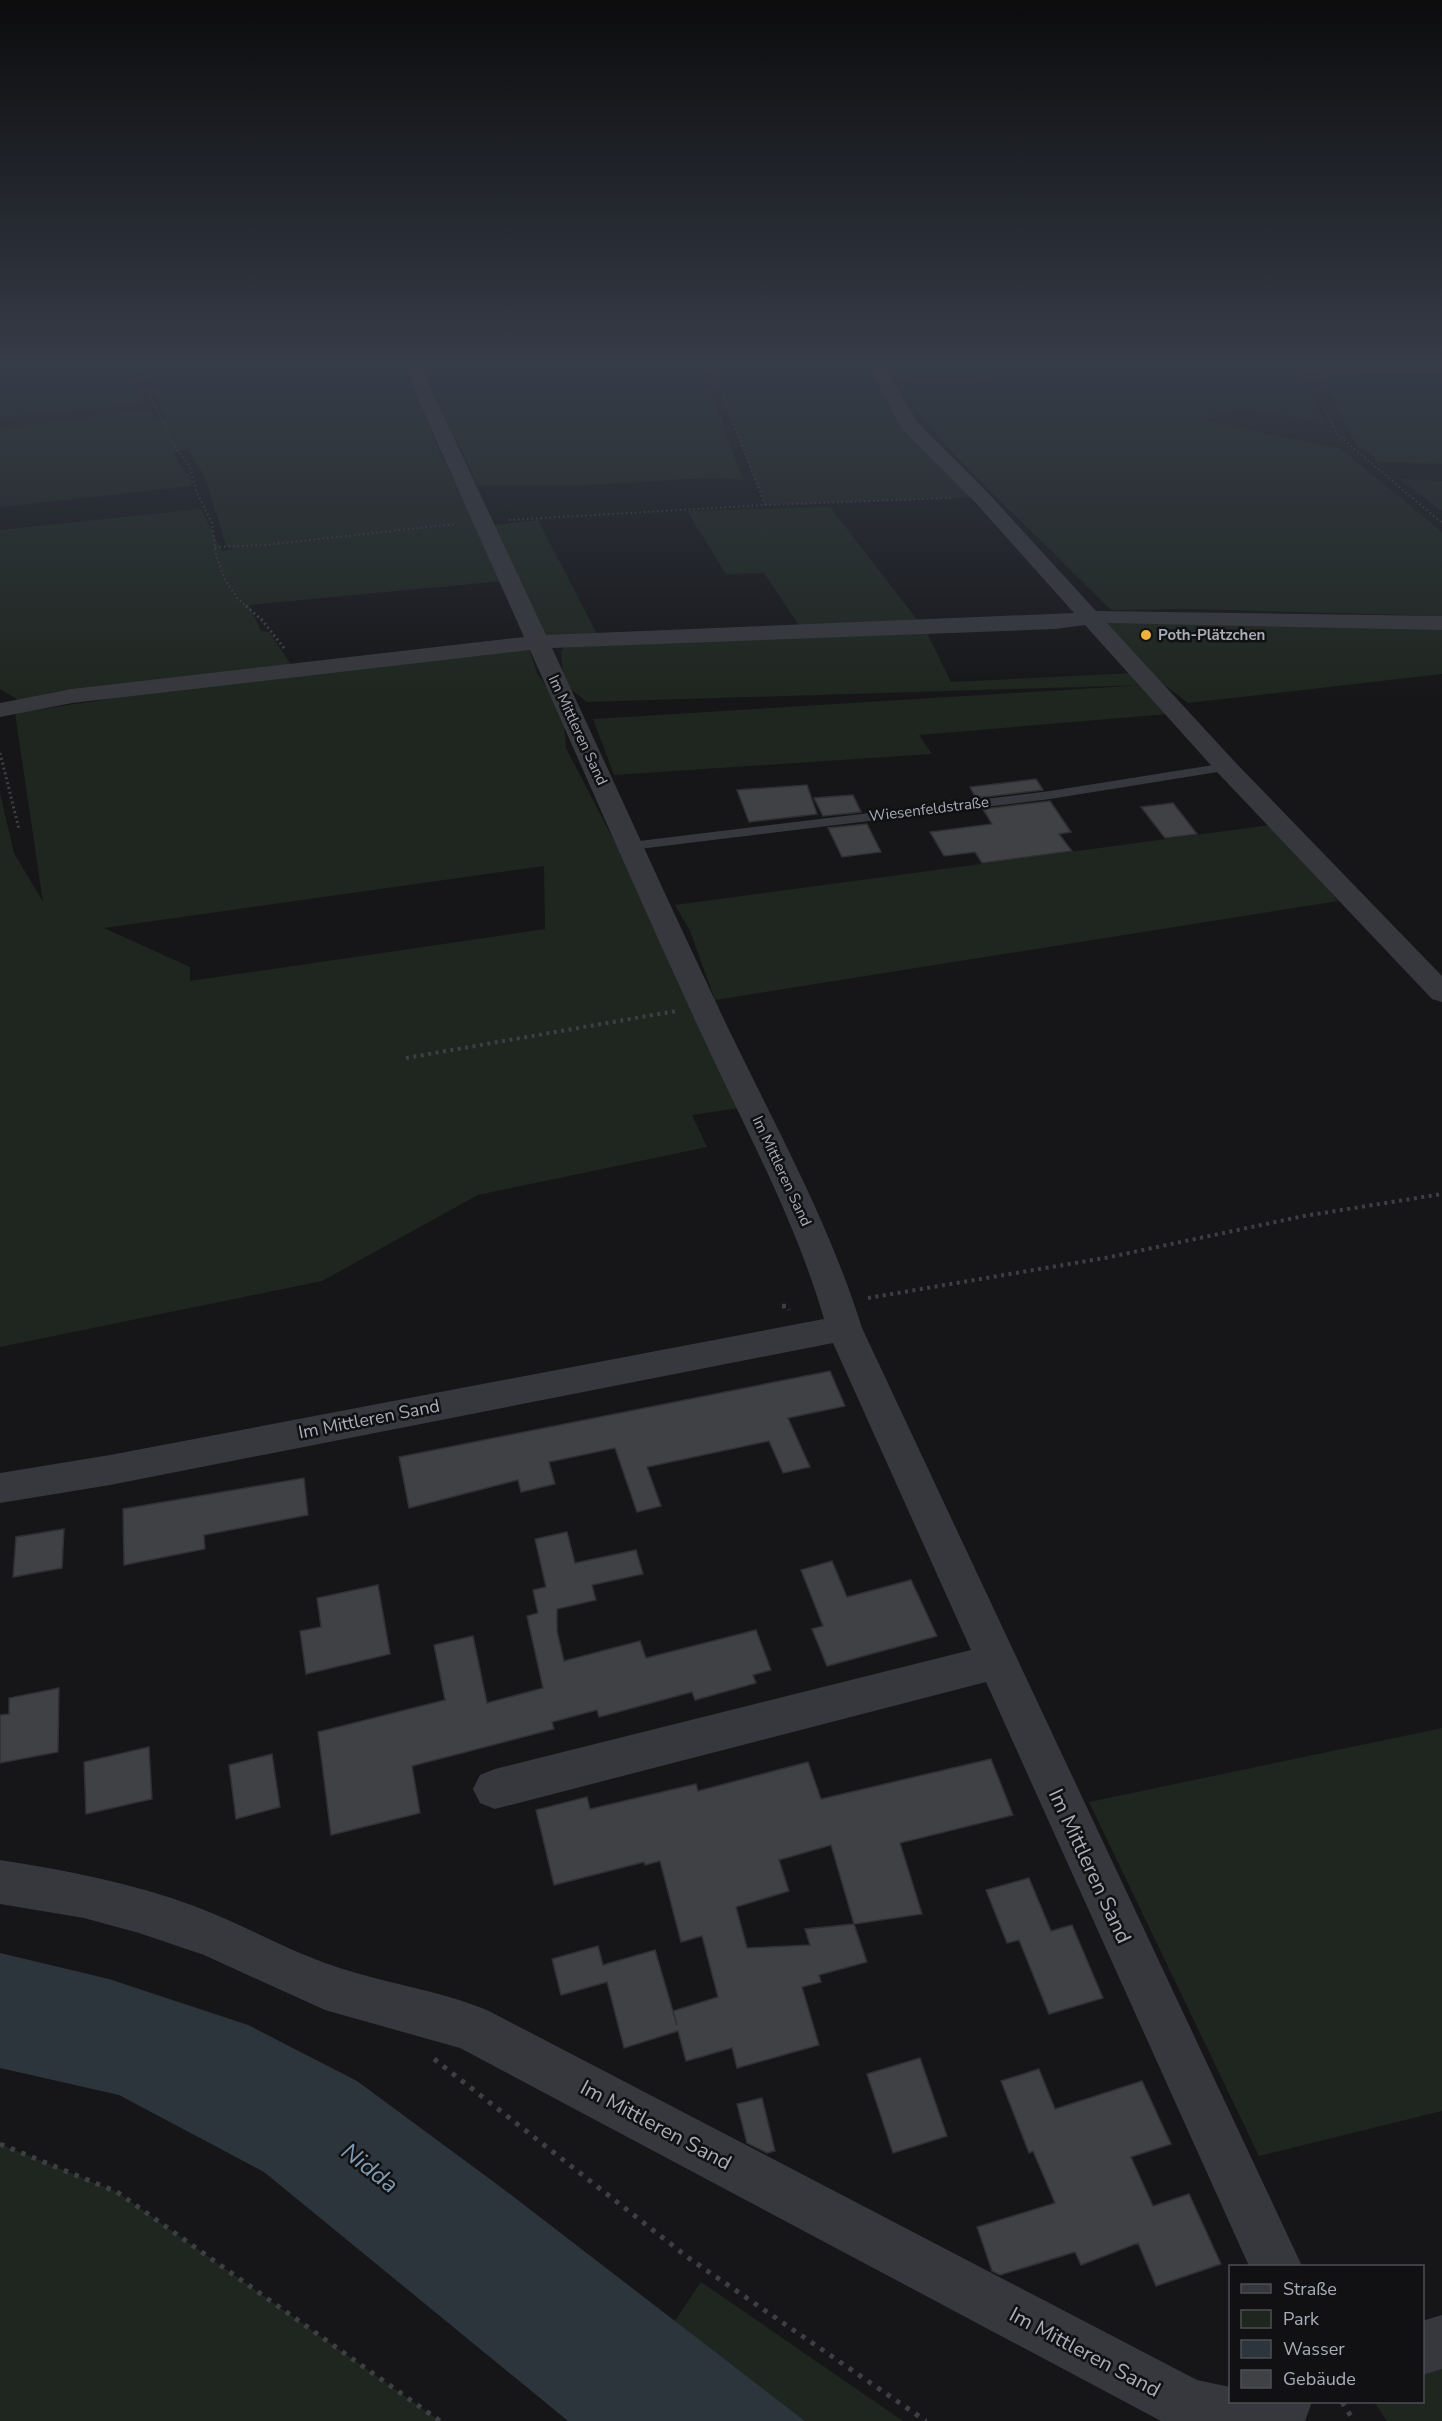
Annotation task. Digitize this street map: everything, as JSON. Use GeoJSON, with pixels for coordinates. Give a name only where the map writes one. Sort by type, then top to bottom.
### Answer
{"type":"FeatureCollection","features":[{"type":"Feature","properties":{"kind":"street","name":"Im Mittleren Sand"},"geometry":{"type":"LineString","coordinates":[[461,474],[704,1007],[800,1206],[840,1316],[995,1662],[1276,2265]]}},
{"type":"Feature","properties":{"kind":"street"},"geometry":{"type":"LineString","coordinates":[[958,474],[1095,619],[1227,767],[1442,993]]}},
{"type":"Feature","properties":{"kind":"street"},"geometry":{"type":"LineString","coordinates":[[0,710],[72,696],[537,642],[1095,619],[1119,616],[1442,623]]}},
{"type":"Feature","properties":{"kind":"street","name":"Im Mittleren Sand"},"geometry":{"type":"LineString","coordinates":[[0,1488],[110,1470],[840,1316]]}},
{"type":"Feature","properties":{"kind":"street"},"geometry":{"type":"LineString","coordinates":[[495,1789],[995,1662]]}},
{"type":"Feature","properties":{"kind":"street","name":"Im Mittleren Sand"},"geometry":{"type":"LineString","coordinates":[[0,1882],[68,1891],[153,1914],[220,1939],[295,1975],[340,1992],[379,2004],[421,2011],[472,2028],[1187,2405],[1220,2416],[1250,2417],[1283,2403]]}},
{"type":"Feature","properties":{"kind":"street"},"geometry":{"type":"LineString","coordinates":[[1424,2347],[1442,2342]]}},
{"type":"Feature","properties":{"kind":"lane","name":"Wiesenfeldstraße"},"geometry":{"type":"LineString","coordinates":[[631,846],[1050,795],[1227,767]]}},
{"type":"Feature","properties":{"kind":"path"},"geometry":{"type":"LineString","coordinates":[[192,474],[197,493],[212,523],[215,547],[225,579],[237,598],[262,620],[298,669]]}},
{"type":"Feature","properties":{"kind":"path"},"geometry":{"type":"LineString","coordinates":[[753,474],[765,505]]}},
{"type":"Feature","properties":{"kind":"path"},"geometry":{"type":"LineString","coordinates":[[1384,474],[1442,523]]}},
{"type":"Feature","properties":{"kind":"path"},"geometry":{"type":"LineString","coordinates":[[534,519],[765,505],[981,497]]}},
{"type":"Feature","properties":{"kind":"path"},"geometry":{"type":"LineString","coordinates":[[215,547],[264,545],[444,524],[483,522]]}},
{"type":"Feature","properties":{"kind":"path"},"geometry":{"type":"LineString","coordinates":[[0,753],[18,830]]}},
{"type":"Feature","properties":{"kind":"path"},"geometry":{"type":"LineString","coordinates":[[406,1058],[704,1007]]}},
{"type":"Feature","properties":{"kind":"path"},"geometry":{"type":"LineString","coordinates":[[840,1316],[1304,1216],[1442,1194]]}},
{"type":"Feature","properties":{"kind":"path"},"geometry":{"type":"LineString","coordinates":[[432,2057],[690,2259],[926,2421]]}},
{"type":"Feature","properties":{"kind":"path"},"geometry":{"type":"LineString","coordinates":[[0,2144],[117,2192],[440,2421]]}},
{"type":"Feature","properties":{"kind":"path"},"geometry":{"type":"LineString","coordinates":[[1343,2403],[1354,2421]]}},
{"type":"Feature","properties":{"kind":"green space"},"geometry":{"type":"Polygon","coordinates":[[[0,474],[189,474],[192,486],[0,507],[0,474]]]}},
{"type":"Feature","properties":{"kind":"green space"},"geometry":{"type":"Polygon","coordinates":[[[203,474],[450,474],[503,581],[249,605],[261,631],[269,632],[292,666],[18,700],[0,689],[0,530],[201,509],[222,551],[234,549],[226,546],[203,474]]]}},
{"type":"Feature","properties":{"kind":"green space"},"geometry":{"type":"Polygon","coordinates":[[[472,474],[741,474],[743,480],[710,478],[585,485],[477,485],[472,474]]]}},
{"type":"Feature","properties":{"kind":"green space"},"geometry":{"type":"Polygon","coordinates":[[[753,474],[961,474],[981,497],[765,505],[753,474]]]}},
{"type":"Feature","properties":{"kind":"green space"},"geometry":{"type":"Polygon","coordinates":[[[973,474],[1371,474],[1442,532],[1442,616],[1188,609],[1111,610],[973,474]]]}},
{"type":"Feature","properties":{"kind":"green space"},"geometry":{"type":"Polygon","coordinates":[[[1399,479],[1442,481],[1442,510],[1440,510],[1399,479]]]}},
{"type":"Feature","properties":{"kind":"green space"},"geometry":{"type":"Polygon","coordinates":[[[830,507],[919,622],[800,627],[764,573],[726,574],[687,511],[830,507]]]}},
{"type":"Feature","properties":{"kind":"green space"},"geometry":{"type":"Polygon","coordinates":[[[538,520],[597,634],[543,637],[488,526],[538,520]]]}},
{"type":"Feature","properties":{"kind":"green space"},"geometry":{"type":"Polygon","coordinates":[[[1102,623],[1442,625],[1442,674],[1188,703],[1139,665],[1102,623]]]}},
{"type":"Feature","properties":{"kind":"green space"},"geometry":{"type":"Polygon","coordinates":[[[927,633],[951,682],[1132,673],[1145,684],[1168,714],[919,735],[932,754],[614,775],[593,719],[1145,685],[587,702],[564,684],[561,651],[567,645],[776,635],[927,633]]]}},
{"type":"Feature","properties":{"kind":"green space"},"geometry":{"type":"Polygon","coordinates":[[[529,649],[537,673],[563,712],[566,748],[652,914],[740,1108],[692,1115],[707,1147],[478,1195],[322,1281],[0,1347],[0,793],[14,853],[43,902],[15,713],[221,682],[529,649]],[[544,866],[104,928],[190,967],[190,981],[545,929],[544,866]]]}},
{"type":"Feature","properties":{"kind":"green space"},"geometry":{"type":"Polygon","coordinates":[[[1270,825],[1297,851],[1338,901],[715,1000],[690,931],[675,905],[1270,825]]]}},
{"type":"Feature","properties":{"kind":"green space"},"geometry":{"type":"Polygon","coordinates":[[[1442,1728],[1442,2111],[1259,2156],[1089,1802],[1442,1728]]]}},
{"type":"Feature","properties":{"kind":"green space"},"geometry":{"type":"Polygon","coordinates":[[[0,2144],[117,2192],[440,2421],[0,2421],[0,2144]]]}},
{"type":"Feature","properties":{"kind":"green space"},"geometry":{"type":"Polygon","coordinates":[[[701,2282],[903,2421],[805,2421],[674,2322],[701,2282]]]}},
{"type":"Feature","properties":{"kind":"green space"},"geometry":{"type":"Polygon","coordinates":[[[1442,2368],[1442,2421],[1387,2421],[1375,2403],[1424,2403],[1424,2374],[1442,2368]]]}},
{"type":"Feature","properties":{"kind":"water","name":"Nidda"},"geometry":{"type":"Polygon","coordinates":[[[0,1953],[109,1979],[248,2025],[357,2081],[502,2188],[805,2421],[568,2421],[264,2172],[119,2095],[0,2068],[0,1953]]]}},
{"type":"Feature","properties":{"kind":"building"},"geometry":{"type":"Polygon","coordinates":[[[1036,779],[1043,790],[976,798],[970,787],[1036,779]]]}},
{"type":"Feature","properties":{"kind":"building"},"geometry":{"type":"Polygon","coordinates":[[[807,785],[817,814],[749,822],[737,790],[807,785]]]}},
{"type":"Feature","properties":{"kind":"building"},"geometry":{"type":"Polygon","coordinates":[[[853,795],[861,812],[823,816],[814,798],[853,795]]]}},
{"type":"Feature","properties":{"kind":"building"},"geometry":{"type":"Polygon","coordinates":[[[1050,801],[1071,832],[1059,834],[1072,851],[982,863],[975,852],[944,856],[930,832],[992,824],[983,809],[1050,801]]]}},
{"type":"Feature","properties":{"kind":"building"},"geometry":{"type":"Polygon","coordinates":[[[1173,803],[1197,834],[1165,838],[1141,807],[1173,803]]]}},
{"type":"Feature","properties":{"kind":"building"},"geometry":{"type":"Polygon","coordinates":[[[867,824],[881,852],[842,857],[828,828],[867,824]]]}},
{"type":"Feature","properties":{"kind":"building"},"geometry":{"type":"Polygon","coordinates":[[[830,1371],[845,1406],[788,1418],[810,1467],[783,1473],[769,1441],[647,1467],[661,1506],[637,1512],[615,1448],[549,1462],[555,1484],[521,1492],[518,1480],[409,1508],[399,1457],[830,1371]]]}},
{"type":"Feature","properties":{"kind":"building"},"geometry":{"type":"Polygon","coordinates":[[[304,1478],[308,1515],[204,1535],[205,1549],[124,1565],[123,1509],[304,1478]]]}},
{"type":"Feature","properties":{"kind":"building"},"geometry":{"type":"Polygon","coordinates":[[[64,1529],[62,1568],[13,1577],[16,1537],[64,1529]]]}},
{"type":"Feature","properties":{"kind":"building"},"geometry":{"type":"Polygon","coordinates":[[[567,1532],[575,1563],[636,1550],[643,1574],[592,1585],[596,1600],[557,1609],[557,1631],[564,1661],[640,1641],[646,1658],[756,1630],[771,1670],[753,1675],[756,1683],[695,1700],[692,1692],[599,1717],[597,1710],[552,1722],[554,1729],[412,1766],[420,1813],[331,1835],[318,1732],[445,1700],[434,1645],[473,1636],[487,1703],[543,1688],[527,1616],[538,1613],[533,1590],[546,1587],[535,1539],[567,1532]]]}},
{"type":"Feature","properties":{"kind":"building"},"geometry":{"type":"Polygon","coordinates":[[[832,1561],[847,1597],[911,1580],[937,1636],[827,1666],[812,1629],[823,1626],[801,1570],[832,1561]]]}},
{"type":"Feature","properties":{"kind":"building"},"geometry":{"type":"Polygon","coordinates":[[[378,1585],[390,1654],[306,1674],[300,1631],[321,1627],[317,1598],[378,1585]]]}},
{"type":"Feature","properties":{"kind":"building"},"geometry":{"type":"Polygon","coordinates":[[[59,1688],[58,1752],[0,1763],[0,1715],[9,1714],[9,1698],[59,1688]]]}},
{"type":"Feature","properties":{"kind":"building"},"geometry":{"type":"Polygon","coordinates":[[[149,1747],[152,1799],[86,1814],[84,1762],[149,1747]]]}},
{"type":"Feature","properties":{"kind":"building"},"geometry":{"type":"Polygon","coordinates":[[[272,1754],[280,1807],[236,1819],[229,1765],[272,1754]]]}},
{"type":"Feature","properties":{"kind":"building"},"geometry":{"type":"Polygon","coordinates":[[[991,1759],[1013,1815],[900,1843],[922,1914],[854,1924],[867,1962],[819,1975],[821,1982],[802,1987],[819,2045],[737,2068],[732,2048],[686,2061],[678,2031],[624,2048],[607,1982],[561,1995],[552,1959],[598,1946],[603,1965],[655,1950],[677,2025],[673,2011],[718,1997],[702,1936],[681,1942],[660,1861],[645,1865],[644,1862],[554,1885],[536,1810],[587,1797],[590,1809],[696,1784],[698,1791],[808,1762],[821,1799],[991,1759]],[[831,1845],[779,1860],[789,1891],[736,1907],[747,1948],[810,1945],[805,1929],[854,1924],[831,1845]]]}},
{"type":"Feature","properties":{"kind":"building"},"geometry":{"type":"Polygon","coordinates":[[[1029,1878],[1051,1931],[1072,1925],[1103,1998],[1049,2014],[1019,1940],[1007,1943],[986,1890],[1029,1878]]]}},
{"type":"Feature","properties":{"kind":"building"},"geometry":{"type":"Polygon","coordinates":[[[920,2058],[947,2136],[893,2153],[867,2074],[920,2058]]]}},
{"type":"Feature","properties":{"kind":"building"},"geometry":{"type":"Polygon","coordinates":[[[1039,2069],[1055,2109],[1142,2081],[1171,2144],[1131,2157],[1153,2206],[1189,2194],[1221,2264],[1156,2286],[1138,2243],[1081,2265],[1075,2252],[1000,2275],[992,2271],[977,2227],[1055,2203],[1033,2151],[1029,2153],[1001,2081],[1039,2069]]]}},
{"type":"Feature","properties":{"kind":"building"},"geometry":{"type":"Polygon","coordinates":[[[762,2098],[775,2151],[767,2153],[747,2143],[737,2104],[762,2098]]]}},
{"type":"Feature","properties":{"kind":"place","name":"Poth-Plätzchen"},"geometry":{"type":"Point","coordinates":[1146,635]}}]}
